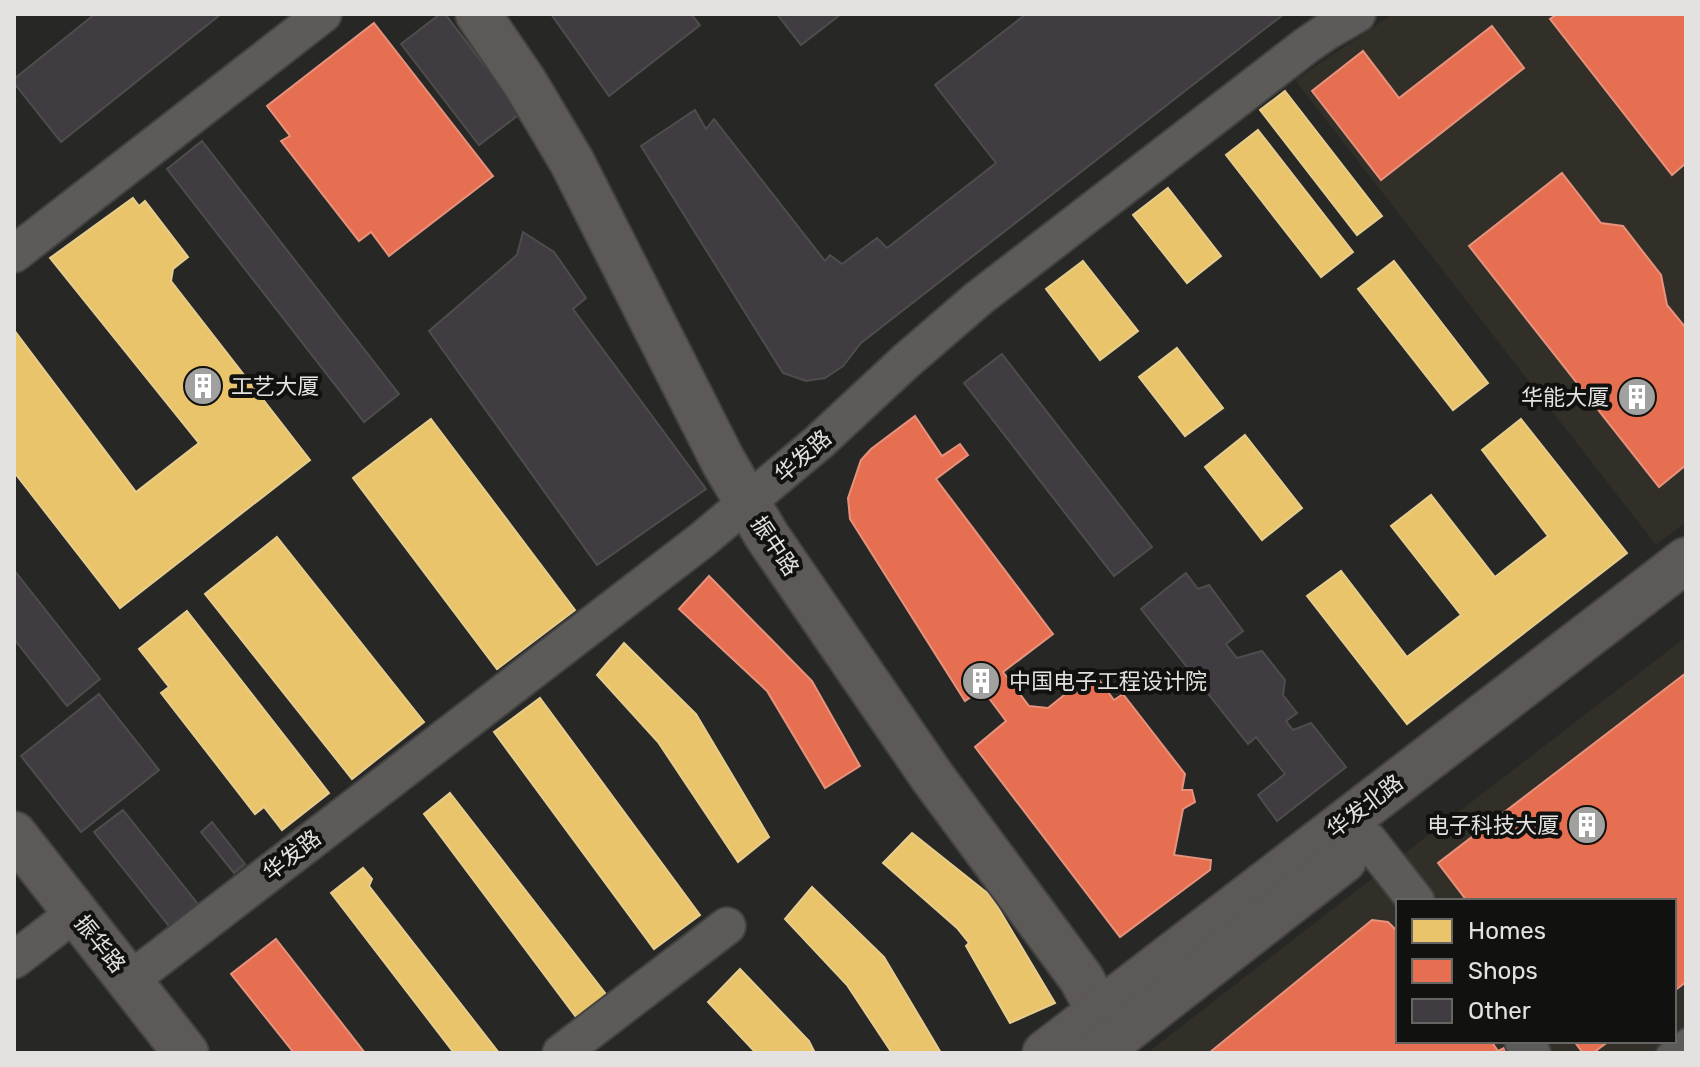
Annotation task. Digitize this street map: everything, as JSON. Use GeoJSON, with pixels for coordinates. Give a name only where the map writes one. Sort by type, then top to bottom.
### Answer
{"type":"FeatureCollection","features":[{"type":"Feature","properties":{"kind":"main road","name":"振中路"},"geometry":{"type":"LineString","coordinates":[[478,14],[525,83],[572,162],[747,503],[933,778],[1081,978],[1102,1041]]}},
{"type":"Feature","properties":{"kind":"main road","name":"华发北路"},"geometry":{"type":"LineString","coordinates":[[1102,1041],[1686,560]]}},
{"type":"Feature","properties":{"kind":"main road","name":"华发北路"},"geometry":{"type":"LineString","coordinates":[[1045,1053],[1102,1041],[1369,841],[1686,595]]}},
{"type":"Feature","properties":{"kind":"main road","name":"振华路"},"geometry":{"type":"LineString","coordinates":[[14,834],[186,1053]]}},
{"type":"Feature","properties":{"kind":"street"},"geometry":{"type":"LineString","coordinates":[[14,254],[323,14]]}},
{"type":"Feature","properties":{"kind":"street","name":"华发路"},"geometry":{"type":"LineString","coordinates":[[129,981],[690,549],[819,442],[979,298],[1307,45],[1357,14]]}},
{"type":"Feature","properties":{"kind":"street"},"geometry":{"type":"LineString","coordinates":[[1369,841],[1414,899]]}},
{"type":"Feature","properties":{"kind":"street"},"geometry":{"type":"LineString","coordinates":[[14,960],[75,913]]}},
{"type":"Feature","properties":{"kind":"street"},"geometry":{"type":"LineString","coordinates":[[561,1053],[727,926]]}},
{"type":"Feature","properties":{"kind":"lane"},"geometry":{"type":"LineString","coordinates":[[1666,1053],[1686,1038]]}},
{"type":"Feature","properties":{"kind":"shaded area"},"geometry":{"type":"Polygon","coordinates":[[[1393,14],[1686,14],[1686,522],[1656,545],[1295,80],[1393,14]]]}},
{"type":"Feature","properties":{"kind":"shaded area"},"geometry":{"type":"Polygon","coordinates":[[[1686,637],[1686,1053],[1147,1053],[1374,877],[1686,637]]]}},
{"type":"Feature","properties":{"kind":"building: Homes"},"geometry":{"type":"Polygon","coordinates":[[[1285,91],[1382,216],[1357,235],[1260,110],[1285,91]]]}},
{"type":"Feature","properties":{"kind":"building: Homes"},"geometry":{"type":"Polygon","coordinates":[[[1258,130],[1353,252],[1321,277],[1226,155],[1258,130]]]}},
{"type":"Feature","properties":{"kind":"building: Homes"},"geometry":{"type":"Polygon","coordinates":[[[1168,188],[1221,256],[1187,283],[1133,215],[1168,188]]]}},
{"type":"Feature","properties":{"kind":"building: Homes","name":"工艺大厦"},"geometry":{"type":"Polygon","coordinates":[[[133,198],[139,206],[145,201],[188,257],[173,269],[171,281],[310,460],[120,608],[14,472],[14,330],[136,492],[199,443],[50,258],[133,198]]]}},
{"type":"Feature","properties":{"kind":"building: Homes"},"geometry":{"type":"Polygon","coordinates":[[[1083,261],[1138,331],[1100,360],[1046,289],[1083,261]]]}},
{"type":"Feature","properties":{"kind":"building: Homes"},"geometry":{"type":"Polygon","coordinates":[[[1394,261],[1488,383],[1453,410],[1358,289],[1394,261]]]}},
{"type":"Feature","properties":{"kind":"building: Homes"},"geometry":{"type":"Polygon","coordinates":[[[1177,348],[1223,408],[1185,436],[1139,377],[1177,348]]]}},
{"type":"Feature","properties":{"kind":"building: Homes"},"geometry":{"type":"Polygon","coordinates":[[[431,419],[575,610],[497,669],[353,478],[431,419]]]}},
{"type":"Feature","properties":{"kind":"building: Homes"},"geometry":{"type":"Polygon","coordinates":[[[1521,419],[1627,553],[1407,724],[1307,596],[1341,571],[1407,657],[1461,615],[1391,526],[1431,495],[1495,577],[1548,536],[1482,450],[1521,419]]]}},
{"type":"Feature","properties":{"kind":"building: Homes"},"geometry":{"type":"Polygon","coordinates":[[[1245,435],[1302,508],[1262,540],[1205,467],[1245,435]]]}},
{"type":"Feature","properties":{"kind":"building: Homes"},"geometry":{"type":"Polygon","coordinates":[[[277,537],[424,722],[352,779],[205,594],[277,537]]]}},
{"type":"Feature","properties":{"kind":"building: Homes"},"geometry":{"type":"Polygon","coordinates":[[[187,611],[329,793],[282,830],[264,807],[255,814],[161,693],[169,687],[139,649],[187,611]]]}},
{"type":"Feature","properties":{"kind":"building: Homes"},"geometry":{"type":"Polygon","coordinates":[[[624,643],[696,714],[769,837],[738,862],[658,742],[597,675],[624,643]]]}},
{"type":"Feature","properties":{"kind":"building: Homes"},"geometry":{"type":"Polygon","coordinates":[[[540,698],[700,915],[654,949],[494,732],[540,698]]]}},
{"type":"Feature","properties":{"kind":"building: Homes"},"geometry":{"type":"Polygon","coordinates":[[[450,793],[612,1002],[582,1025],[424,814],[450,793]]]}},
{"type":"Feature","properties":{"kind":"building: Homes"},"geometry":{"type":"Polygon","coordinates":[[[912,833],[991,896],[1055,1003],[1010,1023],[966,946],[969,943],[957,928],[883,863],[912,833]]]}},
{"type":"Feature","properties":{"kind":"building: Homes"},"geometry":{"type":"Polygon","coordinates":[[[363,868],[372,879],[369,886],[499,1053],[454,1053],[331,893],[363,868]]]}},
{"type":"Feature","properties":{"kind":"building: Homes"},"geometry":{"type":"Polygon","coordinates":[[[812,887],[884,957],[941,1053],[892,1053],[847,985],[785,919],[812,887]]]}},
{"type":"Feature","properties":{"kind":"building: Homes"},"geometry":{"type":"Polygon","coordinates":[[[740,969],[809,1041],[815,1053],[756,1053],[708,1002],[740,969]]]}},
{"type":"Feature","properties":{"kind":"building: Shops"},"geometry":{"type":"Polygon","coordinates":[[[1557,14],[1686,14],[1686,163],[1672,175],[1550,19],[1557,14]]]}},
{"type":"Feature","properties":{"kind":"building: Shops"},"geometry":{"type":"Polygon","coordinates":[[[374,23],[493,176],[389,256],[371,232],[359,241],[281,141],[290,136],[267,106],[374,23]]]}},
{"type":"Feature","properties":{"kind":"building: Shops"},"geometry":{"type":"Polygon","coordinates":[[[1492,26],[1524,68],[1381,180],[1312,91],[1363,51],[1399,98],[1492,26]]]}},
{"type":"Feature","properties":{"kind":"building: Shops","name":"华能大厦"},"geometry":{"type":"Polygon","coordinates":[[[1562,173],[1601,223],[1623,226],[1661,275],[1667,305],[1686,328],[1686,465],[1659,487],[1469,246],[1562,173]]]}},
{"type":"Feature","properties":{"kind":"building: Shops","name":"中国电子工程设计院"},"geometry":{"type":"Polygon","coordinates":[[[915,416],[942,456],[960,444],[968,455],[936,479],[1053,634],[1003,672],[1029,706],[1048,708],[1093,672],[1114,700],[1123,694],[1185,774],[1182,790],[1192,790],[1195,802],[1183,809],[1174,855],[1211,860],[1210,870],[1120,937],[975,747],[1006,721],[982,689],[965,701],[850,519],[848,498],[861,460],[915,416]]]}},
{"type":"Feature","properties":{"kind":"building: Shops"},"geometry":{"type":"Polygon","coordinates":[[[709,576],[812,681],[860,766],[825,788],[767,691],[679,609],[709,576]]]}},
{"type":"Feature","properties":{"kind":"building: Shops","name":"电子科技大厦"},"geometry":{"type":"Polygon","coordinates":[[[1686,673],[1686,982],[1676,990],[1676,899],[1465,899],[1438,863],[1686,673]]]}},
{"type":"Feature","properties":{"kind":"building: Shops"},"geometry":{"type":"Polygon","coordinates":[[[1372,920],[1388,922],[1396,930],[1396,1043],[1492,1043],[1498,1051],[1504,1048],[1507,1053],[1209,1053],[1372,920]]]}},
{"type":"Feature","properties":{"kind":"building: Shops"},"geometry":{"type":"Polygon","coordinates":[[[276,939],[365,1053],[294,1053],[231,974],[276,939]]]}},
{"type":"Feature","properties":{"kind":"building: Shops"},"geometry":{"type":"Polygon","coordinates":[[[1576,1043],[1606,1043],[1593,1053],[1583,1053],[1576,1043]]]}},
{"type":"Feature","properties":{"kind":"building: Other"},"geometry":{"type":"Polygon","coordinates":[[[95,14],[221,14],[61,142],[14,79],[95,14]]]}},
{"type":"Feature","properties":{"kind":"building: Other"},"geometry":{"type":"Polygon","coordinates":[[[440,14],[445,14],[521,113],[479,145],[401,44],[440,14]]]}},
{"type":"Feature","properties":{"kind":"building: Other"},"geometry":{"type":"Polygon","coordinates":[[[551,14],[691,14],[700,25],[609,96],[551,14]]]}},
{"type":"Feature","properties":{"kind":"building: Other"},"geometry":{"type":"Polygon","coordinates":[[[777,14],[841,14],[801,45],[777,14]]]}},
{"type":"Feature","properties":{"kind":"building: Other"},"geometry":{"type":"Polygon","coordinates":[[[1026,14],[1284,14],[861,343],[843,366],[825,378],[806,381],[783,373],[641,146],[695,110],[706,129],[714,119],[825,261],[830,255],[842,264],[877,238],[887,248],[996,163],[935,85],[1026,14]]]}},
{"type":"Feature","properties":{"kind":"building: Other"},"geometry":{"type":"Polygon","coordinates":[[[202,141],[399,394],[364,422],[167,169],[202,141]]]}},
{"type":"Feature","properties":{"kind":"building: Other"},"geometry":{"type":"Polygon","coordinates":[[[523,232],[554,252],[586,298],[573,309],[706,489],[597,565],[429,331],[517,255],[523,232]]]}},
{"type":"Feature","properties":{"kind":"building: Other"},"geometry":{"type":"Polygon","coordinates":[[[1002,354],[1152,547],[1114,576],[964,383],[1002,354]]]}},
{"type":"Feature","properties":{"kind":"building: Other"},"geometry":{"type":"Polygon","coordinates":[[[14,570],[100,679],[67,706],[14,639],[14,570]]]}},
{"type":"Feature","properties":{"kind":"building: Other"},"geometry":{"type":"Polygon","coordinates":[[[1186,573],[1198,589],[1209,585],[1243,631],[1226,644],[1237,658],[1262,651],[1285,680],[1283,695],[1297,713],[1286,721],[1293,730],[1311,723],[1346,767],[1277,821],[1258,795],[1285,774],[1256,737],[1248,744],[1141,609],[1186,573]]]}},
{"type":"Feature","properties":{"kind":"building: Other"},"geometry":{"type":"Polygon","coordinates":[[[99,694],[159,770],[81,832],[21,756],[99,694]]]}},
{"type":"Feature","properties":{"kind":"building: Other"},"geometry":{"type":"Polygon","coordinates":[[[123,810],[202,909],[173,931],[94,832],[123,810]]]}},
{"type":"Feature","properties":{"kind":"building: Other"},"geometry":{"type":"Polygon","coordinates":[[[212,822],[245,864],[234,873],[201,832],[212,822]]]}},
{"type":"Feature","properties":{"kind":"place","name":"工艺大厦"},"geometry":{"type":"Point","coordinates":[203,386]}},
{"type":"Feature","properties":{"kind":"place","name":"华能大厦"},"geometry":{"type":"Point","coordinates":[1637,397]}},
{"type":"Feature","properties":{"kind":"place","name":"中国电子工程设计院"},"geometry":{"type":"Point","coordinates":[981,681]}},
{"type":"Feature","properties":{"kind":"place","name":"电子科技大厦"},"geometry":{"type":"Point","coordinates":[1587,825]}}]}
